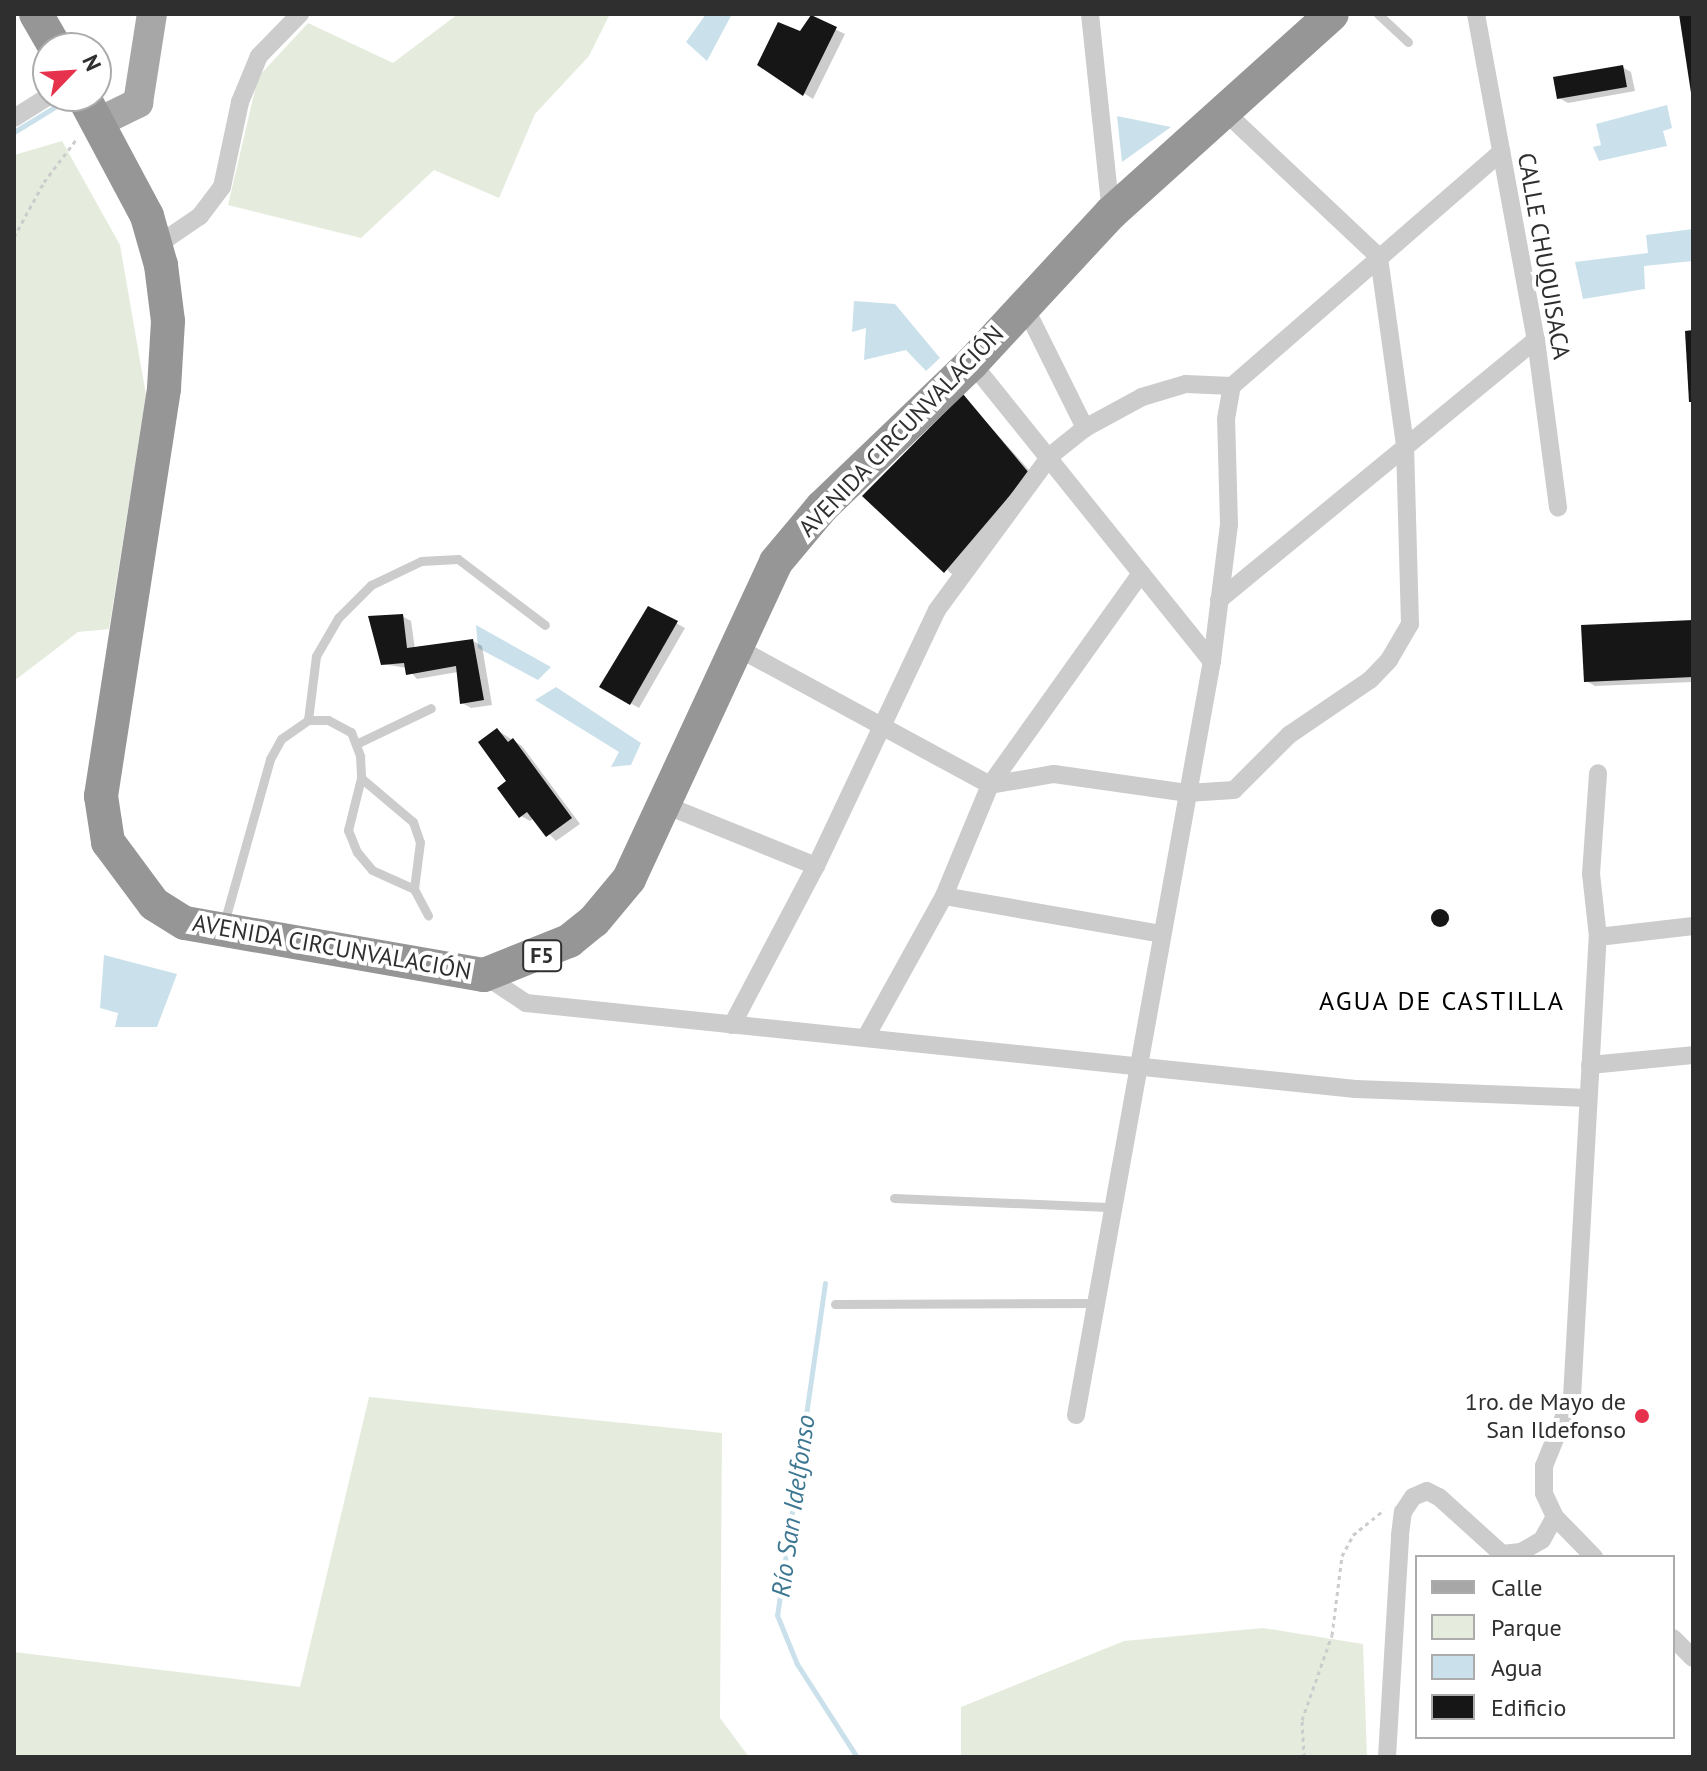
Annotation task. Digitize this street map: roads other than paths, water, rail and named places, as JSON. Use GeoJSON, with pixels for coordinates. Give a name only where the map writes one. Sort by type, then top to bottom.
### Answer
{"type":"FeatureCollection","features":[{"type":"Feature","properties":{"kind":"highway"},"geometry":{"type":"LineString","coordinates":[[36,14],[47,32]]}},
{"type":"Feature","properties":{"kind":"highway","name":"AVENIDA CIRCUNVALACIÓN"},"geometry":{"type":"LineString","coordinates":[[91,112],[147,216],[156,246],[168,321],[164,389],[101,796],[108,842],[154,904],[185,923],[484,975],[543,956],[594,921],[629,879],[776,562],[803,529],[972,363],[1023,303],[1111,213],[1332,14]]}},
{"type":"Feature","properties":{"kind":"main road"},"geometry":{"type":"LineString","coordinates":[[112,107],[138,103],[152,14]]}},
{"type":"Feature","properties":{"kind":"street"},"geometry":{"type":"LineString","coordinates":[[156,246],[200,216],[222,187],[240,102],[259,56],[300,14]]}},
{"type":"Feature","properties":{"kind":"street"},"geometry":{"type":"LineString","coordinates":[[1090,14],[1111,213]]}},
{"type":"Feature","properties":{"kind":"street","name":"CALLE CHUQUISACA"},"geometry":{"type":"LineString","coordinates":[[1476,14],[1536,340],[1558,508]]}},
{"type":"Feature","properties":{"kind":"street"},"geometry":{"type":"LineString","coordinates":[[14,118],[32,107]]}},
{"type":"Feature","properties":{"kind":"street"},"geometry":{"type":"LineString","coordinates":[[736,647],[878,728],[990,785],[1054,774],[1187,793],[1234,790],[1289,735],[1370,680],[1399,647],[1410,624],[1405,445],[1379,257],[1224,111]]}},
{"type":"Feature","properties":{"kind":"street"},"geometry":{"type":"LineString","coordinates":[[1076,1415],[1212,661],[1229,524],[1226,419],[1232,386],[1501,152]]}},
{"type":"Feature","properties":{"kind":"street"},"geometry":{"type":"LineString","coordinates":[[1023,303],[1085,428]]}},
{"type":"Feature","properties":{"kind":"street"},"geometry":{"type":"LineString","coordinates":[[1219,600],[1536,340]]}},
{"type":"Feature","properties":{"kind":"street"},"geometry":{"type":"LineString","coordinates":[[972,363],[1050,456],[1212,661]]}},
{"type":"Feature","properties":{"kind":"street"},"geometry":{"type":"LineString","coordinates":[[732,1025],[816,866],[878,728],[937,610],[1050,456],[1085,428],[1142,397],[1186,384],[1232,386]]}},
{"type":"Feature","properties":{"kind":"street"},"geometry":{"type":"LineString","coordinates":[[867,1035],[944,896],[990,785],[1141,573]]}},
{"type":"Feature","properties":{"kind":"street"},"geometry":{"type":"LineString","coordinates":[[1592,1555],[1555,1517],[1544,1493],[1544,1466],[1572,1397],[1598,937],[1591,874],[1598,773]]}},
{"type":"Feature","properties":{"kind":"street"},"geometry":{"type":"LineString","coordinates":[[665,805],[816,866]]}},
{"type":"Feature","properties":{"kind":"street"},"geometry":{"type":"LineString","coordinates":[[944,896],[1162,934]]}},
{"type":"Feature","properties":{"kind":"street"},"geometry":{"type":"LineString","coordinates":[[1598,937],[1693,926]]}},
{"type":"Feature","properties":{"kind":"street"},"geometry":{"type":"LineString","coordinates":[[484,975],[526,1003],[732,1025],[867,1035],[1356,1089],[1588,1098]]}},
{"type":"Feature","properties":{"kind":"street"},"geometry":{"type":"LineString","coordinates":[[1590,1065],[1693,1055]]}},
{"type":"Feature","properties":{"kind":"street"},"geometry":{"type":"LineString","coordinates":[[1387,1757],[1400,1535],[1403,1512],[1413,1497],[1427,1491],[1439,1497],[1502,1554],[1521,1552],[1542,1540],[1555,1517]]}},
{"type":"Feature","properties":{"kind":"street"},"geometry":{"type":"LineString","coordinates":[[1675,1640],[1693,1658]]}},
{"type":"Feature","properties":{"kind":"lane"},"geometry":{"type":"LineString","coordinates":[[1378,14],[1408,42]]}},
{"type":"Feature","properties":{"kind":"lane"},"geometry":{"type":"LineString","coordinates":[[308,720],[316,656],[338,618],[371,585],[421,561],[458,559],[545,625]]}},
{"type":"Feature","properties":{"kind":"lane"},"geometry":{"type":"LineString","coordinates":[[356,744],[431,708]]}},
{"type":"Feature","properties":{"kind":"lane"},"geometry":{"type":"LineString","coordinates":[[222,930],[270,759],[281,739],[308,720],[328,720],[351,732],[361,778],[348,830],[357,852],[372,870],[414,889]]}},
{"type":"Feature","properties":{"kind":"lane"},"geometry":{"type":"LineString","coordinates":[[361,778],[413,822],[420,842],[414,889],[428,915]]}},
{"type":"Feature","properties":{"kind":"lane"},"geometry":{"type":"LineString","coordinates":[[894,1198],[1113,1207]]}},
{"type":"Feature","properties":{"kind":"lane"},"geometry":{"type":"LineString","coordinates":[[835,1304],[1096,1303]]}},
{"type":"Feature","properties":{"kind":"water"},"geometry":{"type":"Polygon","coordinates":[[[706,14],[732,14],[707,61],[686,42],[706,14]]]}},
{"type":"Feature","properties":{"kind":"water"},"geometry":{"type":"Polygon","coordinates":[[[1667,105],[1672,128],[1663,131],[1667,146],[1599,161],[1593,147],[1601,145],[1596,124],[1667,105]]]}},
{"type":"Feature","properties":{"kind":"water"},"geometry":{"type":"Polygon","coordinates":[[[1117,116],[1171,127],[1122,162],[1117,116]]]}},
{"type":"Feature","properties":{"kind":"water"},"geometry":{"type":"Polygon","coordinates":[[[1693,229],[1693,261],[1644,266],[1645,289],[1583,299],[1575,262],[1648,253],[1646,235],[1693,229]]]}},
{"type":"Feature","properties":{"kind":"water"},"geometry":{"type":"Polygon","coordinates":[[[854,301],[895,304],[940,358],[926,371],[906,350],[864,360],[866,328],[852,332],[854,301]]]}},
{"type":"Feature","properties":{"kind":"water"},"geometry":{"type":"Polygon","coordinates":[[[476,625],[551,667],[538,680],[478,648],[476,625]]]}},
{"type":"Feature","properties":{"kind":"water"},"geometry":{"type":"Polygon","coordinates":[[[556,687],[641,743],[631,765],[611,767],[619,752],[535,700],[556,687]]]}},
{"type":"Feature","properties":{"kind":"water"},"geometry":{"type":"Polygon","coordinates":[[[104,955],[177,974],[157,1027],[115,1027],[118,1013],[100,1008],[104,955]]]}},
{"type":"Feature","properties":{"kind":"waterway"},"geometry":{"type":"LineString","coordinates":[[14,132],[46,112]]}},
{"type":"Feature","properties":{"kind":"waterway","name":"Río San Idelfonso"},"geometry":{"type":"LineString","coordinates":[[825,1283],[777,1615],[797,1664],[857,1757]]}},
{"type":"Feature","properties":{"kind":"place","name":"1ro. de Mayo de San Ildefonso"},"geometry":{"type":"Point","coordinates":[1642,1416]}},
{"type":"Feature","properties":{"kind":"district","name":"AGUA DE CASTILLA"},"geometry":{"type":"Point","coordinates":[1442,1001]}}]}
